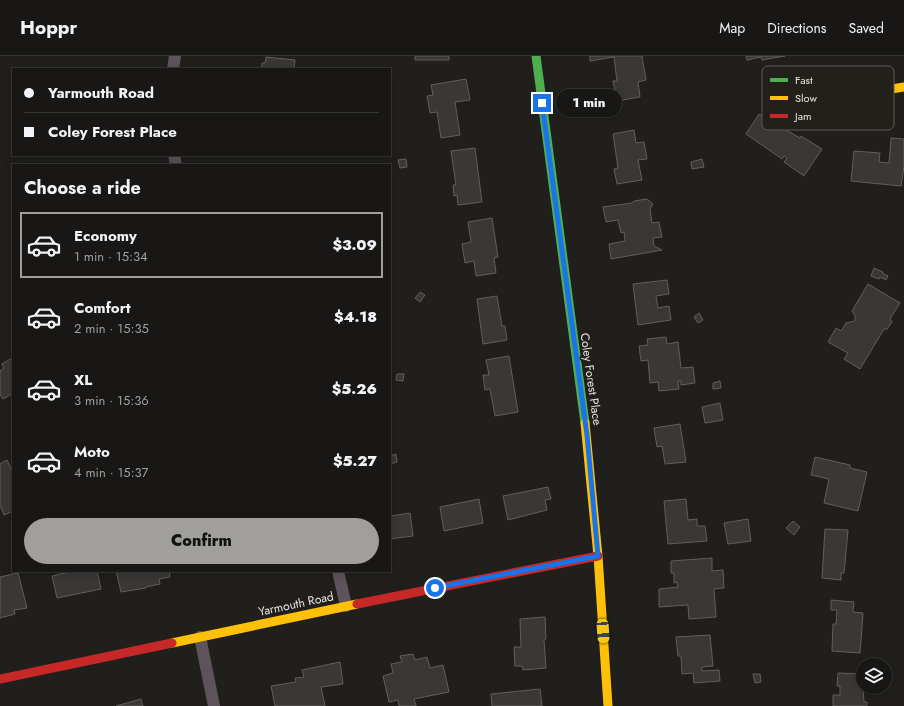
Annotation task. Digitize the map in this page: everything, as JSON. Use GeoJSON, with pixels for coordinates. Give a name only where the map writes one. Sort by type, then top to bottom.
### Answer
{"type":"FeatureCollection","features":[{"type":"Feature","properties":{"kind":"street"},"geometry":{"type":"LineString","coordinates":[[173,68],[175,56]]}},
{"type":"Feature","properties":{"kind":"street","name":"Coley Forest Place"},"geometry":{"type":"LineString","coordinates":[[536,56],[587,435],[598,556],[608,706]]}},
{"type":"Feature","properties":{"kind":"street"},"geometry":{"type":"LineString","coordinates":[[894,88],[904,86]]}},
{"type":"Feature","properties":{"kind":"street","name":"Yarmouth Road"},"geometry":{"type":"LineString","coordinates":[[0,679],[346,606],[598,556]]}},
{"type":"Feature","properties":{"kind":"street"},"geometry":{"type":"LineString","coordinates":[[338,572],[346,606]]}},
{"type":"Feature","properties":{"kind":"street"},"geometry":{"type":"LineString","coordinates":[[200,637],[214,706]]}},
{"type":"Feature","properties":{"kind":"building"},"geometry":{"type":"Polygon","coordinates":[[[415,56],[449,56],[449,60],[415,60],[415,56]]]}},
{"type":"Feature","properties":{"kind":"building"},"geometry":{"type":"Polygon","coordinates":[[[590,56],[642,56],[646,80],[638,82],[640,97],[617,101],[613,81],[617,81],[614,57],[590,61],[590,56]]]}},
{"type":"Feature","properties":{"kind":"building"},"geometry":{"type":"Polygon","coordinates":[[[746,56],[785,56],[762,60],[761,57],[747,60],[746,56]]]}},
{"type":"Feature","properties":{"kind":"building"},"geometry":{"type":"Polygon","coordinates":[[[266,57],[295,60],[294,68],[261,68],[262,63],[265,63],[266,57]]]}},
{"type":"Feature","properties":{"kind":"building"},"geometry":{"type":"Polygon","coordinates":[[[466,79],[470,100],[455,102],[460,135],[441,138],[437,112],[430,113],[427,96],[433,95],[431,85],[466,79]]]}},
{"type":"Feature","properties":{"kind":"building"},"geometry":{"type":"Polygon","coordinates":[[[759,114],[762,116],[762,130],[786,130],[800,138],[801,136],[822,149],[804,176],[784,162],[787,158],[784,156],[782,159],[746,134],[759,114]]]}},
{"type":"Feature","properties":{"kind":"building"},"geometry":{"type":"Polygon","coordinates":[[[634,130],[636,143],[644,142],[647,159],[638,160],[642,180],[617,184],[614,169],[618,168],[613,134],[634,130]]]}},
{"type":"Feature","properties":{"kind":"building"},"geometry":{"type":"Polygon","coordinates":[[[891,138],[904,139],[904,166],[901,186],[851,181],[854,151],[880,153],[879,162],[889,163],[891,138]]]}},
{"type":"Feature","properties":{"kind":"building"},"geometry":{"type":"Polygon","coordinates":[[[475,148],[482,202],[458,205],[457,195],[454,196],[453,185],[456,185],[451,151],[475,148]]]}},
{"type":"Feature","properties":{"kind":"building"},"geometry":{"type":"Polygon","coordinates":[[[406,159],[407,167],[400,168],[398,160],[406,159]]]}},
{"type":"Feature","properties":{"kind":"building"},"geometry":{"type":"Polygon","coordinates":[[[702,159],[704,167],[692,169],[691,162],[702,159]]]}},
{"type":"Feature","properties":{"kind":"building"},"geometry":{"type":"Polygon","coordinates":[[[647,199],[653,204],[650,209],[652,223],[659,222],[662,237],[653,238],[654,246],[662,250],[611,259],[609,244],[625,241],[624,232],[621,233],[618,220],[606,222],[603,207],[632,203],[634,201],[647,199]]]}},
{"type":"Feature","properties":{"kind":"building"},"geometry":{"type":"Polygon","coordinates":[[[492,218],[498,257],[494,258],[496,273],[476,276],[474,261],[465,263],[462,244],[471,242],[468,222],[492,218]]]}},
{"type":"Feature","properties":{"kind":"building"},"geometry":{"type":"Polygon","coordinates":[[[874,268],[888,276],[886,280],[880,277],[879,279],[871,276],[874,268]]]}},
{"type":"Feature","properties":{"kind":"building"},"geometry":{"type":"Polygon","coordinates":[[[667,280],[669,294],[656,296],[658,308],[669,306],[671,320],[638,325],[633,284],[667,280]]]}},
{"type":"Feature","properties":{"kind":"building"},"geometry":{"type":"Polygon","coordinates":[[[868,284],[900,303],[890,319],[892,322],[887,329],[884,329],[860,369],[844,359],[848,353],[828,342],[836,328],[841,331],[846,323],[855,321],[855,316],[852,311],[868,284]]]}},
{"type":"Feature","properties":{"kind":"building"},"geometry":{"type":"Polygon","coordinates":[[[420,292],[425,295],[420,302],[415,298],[420,292]]]}},
{"type":"Feature","properties":{"kind":"building"},"geometry":{"type":"Polygon","coordinates":[[[497,296],[502,326],[505,326],[507,340],[483,344],[477,299],[497,296]]]}},
{"type":"Feature","properties":{"kind":"building"},"geometry":{"type":"Polygon","coordinates":[[[699,313],[703,320],[698,323],[694,317],[699,313]]]}},
{"type":"Feature","properties":{"kind":"building"},"geometry":{"type":"Polygon","coordinates":[[[666,337],[667,344],[678,342],[681,368],[693,367],[695,383],[681,385],[681,381],[678,381],[679,389],[659,391],[658,382],[650,383],[648,360],[641,361],[639,346],[648,345],[647,339],[666,337]]]}},
{"type":"Feature","properties":{"kind":"building"},"geometry":{"type":"Polygon","coordinates":[[[509,356],[518,412],[495,416],[490,389],[485,390],[483,375],[489,375],[486,360],[509,356]]]}},
{"type":"Feature","properties":{"kind":"building"},"geometry":{"type":"Polygon","coordinates":[[[12,358],[12,394],[3,399],[0,395],[0,371],[4,368],[2,364],[12,358]]]}},
{"type":"Feature","properties":{"kind":"building"},"geometry":{"type":"Polygon","coordinates":[[[397,374],[404,374],[403,381],[396,380],[397,374]]]}},
{"type":"Feature","properties":{"kind":"building"},"geometry":{"type":"Polygon","coordinates":[[[720,381],[721,388],[713,389],[713,383],[720,381]]]}},
{"type":"Feature","properties":{"kind":"building"},"geometry":{"type":"Polygon","coordinates":[[[720,403],[723,420],[705,423],[702,407],[720,403]]]}},
{"type":"Feature","properties":{"kind":"building"},"geometry":{"type":"Polygon","coordinates":[[[680,424],[686,462],[665,464],[662,446],[657,447],[654,428],[680,424]]]}},
{"type":"Feature","properties":{"kind":"building"},"geometry":{"type":"Polygon","coordinates":[[[396,454],[397,462],[391,464],[391,456],[396,454]]]}},
{"type":"Feature","properties":{"kind":"building"},"geometry":{"type":"Polygon","coordinates":[[[815,457],[850,465],[850,468],[867,472],[858,511],[824,503],[829,479],[811,475],[815,457]]]}},
{"type":"Feature","properties":{"kind":"building"},"geometry":{"type":"Polygon","coordinates":[[[7,460],[12,471],[12,511],[4,515],[0,505],[0,464],[7,460]]]}},
{"type":"Feature","properties":{"kind":"building"},"geometry":{"type":"Polygon","coordinates":[[[548,487],[551,499],[545,500],[547,510],[508,520],[503,496],[548,487]]]}},
{"type":"Feature","properties":{"kind":"building"},"geometry":{"type":"Polygon","coordinates":[[[479,499],[483,523],[444,531],[440,507],[479,499]]]}},
{"type":"Feature","properties":{"kind":"building"},"geometry":{"type":"Polygon","coordinates":[[[686,499],[688,520],[697,519],[697,526],[705,526],[707,541],[668,544],[664,501],[686,499]]]}},
{"type":"Feature","properties":{"kind":"building"},"geometry":{"type":"Polygon","coordinates":[[[410,513],[413,536],[391,539],[391,516],[410,513]]]}},
{"type":"Feature","properties":{"kind":"building"},"geometry":{"type":"Polygon","coordinates":[[[748,519],[751,541],[728,544],[724,523],[748,519]]]}},
{"type":"Feature","properties":{"kind":"building"},"geometry":{"type":"Polygon","coordinates":[[[793,521],[800,527],[794,535],[786,528],[793,521]]]}},
{"type":"Feature","properties":{"kind":"building"},"geometry":{"type":"Polygon","coordinates":[[[825,529],[848,530],[844,573],[841,573],[841,580],[822,578],[825,529]]]}},
{"type":"Feature","properties":{"kind":"building"},"geometry":{"type":"Polygon","coordinates":[[[712,558],[712,571],[723,570],[724,588],[714,589],[716,617],[689,619],[688,605],[659,607],[659,589],[678,587],[677,582],[674,583],[674,573],[671,573],[671,561],[712,558]]]}},
{"type":"Feature","properties":{"kind":"building"},"geometry":{"type":"Polygon","coordinates":[[[70,572],[97,572],[101,589],[57,598],[52,576],[70,572]]]}},
{"type":"Feature","properties":{"kind":"building"},"geometry":{"type":"Polygon","coordinates":[[[116,572],[169,572],[170,577],[159,579],[160,584],[121,592],[116,572]]]}},
{"type":"Feature","properties":{"kind":"building"},"geometry":{"type":"Polygon","coordinates":[[[18,573],[27,608],[14,610],[15,614],[0,618],[0,577],[18,573]]]}},
{"type":"Feature","properties":{"kind":"building"},"geometry":{"type":"Polygon","coordinates":[[[831,600],[854,602],[853,612],[863,613],[860,653],[832,651],[833,624],[836,624],[837,610],[831,610],[831,600]]]}},
{"type":"Feature","properties":{"kind":"building"},"geometry":{"type":"Polygon","coordinates":[[[545,617],[546,639],[544,640],[546,668],[523,670],[522,666],[515,666],[514,647],[521,647],[520,619],[545,617]]]}},
{"type":"Feature","properties":{"kind":"building"},"geometry":{"type":"Polygon","coordinates":[[[710,635],[713,666],[702,667],[702,671],[719,670],[720,681],[694,683],[693,673],[682,674],[681,656],[678,656],[676,637],[710,635]]]}},
{"type":"Feature","properties":{"kind":"building"},"geometry":{"type":"Polygon","coordinates":[[[413,654],[415,660],[427,657],[430,668],[443,665],[449,692],[414,699],[416,706],[399,706],[398,700],[389,702],[383,676],[393,673],[391,664],[402,662],[400,656],[413,654]]]}},
{"type":"Feature","properties":{"kind":"building"},"geometry":{"type":"Polygon","coordinates":[[[340,662],[343,684],[321,687],[325,706],[275,706],[271,686],[296,682],[295,678],[304,677],[302,670],[340,662]]]}},
{"type":"Feature","properties":{"kind":"building"},"geometry":{"type":"Polygon","coordinates":[[[838,673],[856,674],[856,694],[863,694],[864,702],[867,702],[867,706],[833,706],[833,695],[840,695],[840,686],[837,686],[838,673]]]}},
{"type":"Feature","properties":{"kind":"building"},"geometry":{"type":"Polygon","coordinates":[[[753,674],[760,674],[761,682],[755,683],[753,674]]]}},
{"type":"Feature","properties":{"kind":"building"},"geometry":{"type":"Polygon","coordinates":[[[540,689],[542,706],[492,706],[491,694],[540,689]]]}},
{"type":"Feature","properties":{"kind":"building"},"geometry":{"type":"Polygon","coordinates":[[[141,699],[143,706],[116,706],[141,699]]]}},
{"type":"Feature","properties":{"kind":"traffic: fast"},"geometry":{"type":"LineString","coordinates":[[536,56],[585,423]]}},
{"type":"Feature","properties":{"kind":"traffic: slow"},"geometry":{"type":"LineString","coordinates":[[894,89],[904,87]]}},
{"type":"Feature","properties":{"kind":"traffic: slow"},"geometry":{"type":"LineString","coordinates":[[585,423],[598,556],[608,706]]}},
{"type":"Feature","properties":{"kind":"traffic: slow"},"geometry":{"type":"LineString","coordinates":[[172,643],[357,604]]}},
{"type":"Feature","properties":{"kind":"traffic: jam"},"geometry":{"type":"LineString","coordinates":[[357,604],[598,556]]}},
{"type":"Feature","properties":{"kind":"traffic: jam"},"geometry":{"type":"LineString","coordinates":[[0,679],[172,643]]}},
{"type":"Feature","properties":{"kind":"route"},"geometry":{"type":"LineString","coordinates":[[435,588],[598,556],[587,435],[542,103]]}}]}
